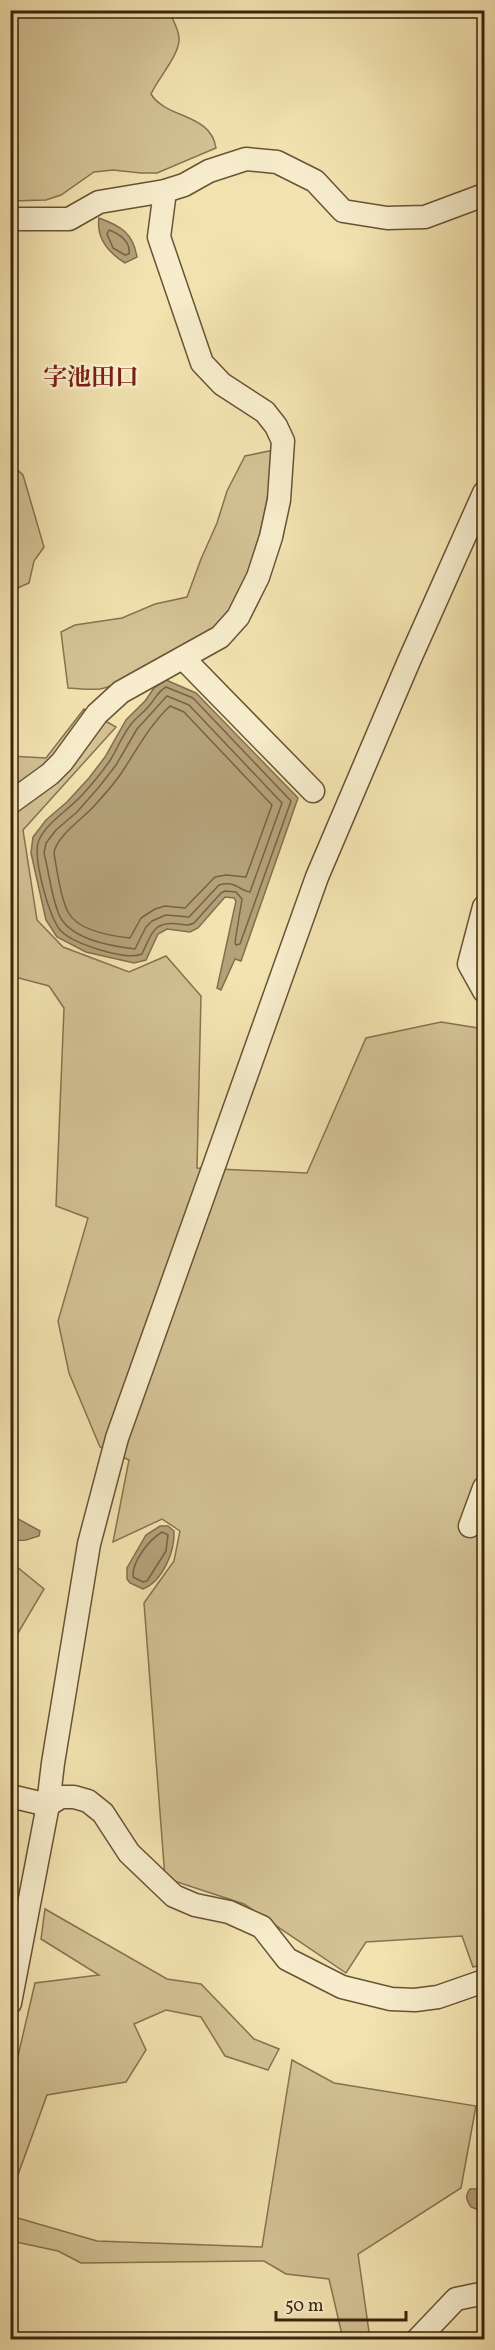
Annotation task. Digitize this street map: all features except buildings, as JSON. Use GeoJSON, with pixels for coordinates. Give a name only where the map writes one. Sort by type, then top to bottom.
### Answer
{"type":"FeatureCollection","features":[{"type":"Feature","properties":{"kind":"street"},"geometry":{"type":"LineString","coordinates":[[10,219],[69,219],[99,202],[165,191],[184,185],[209,171],[246,159],[277,162],[315,181],[343,212],[376,217],[424,217],[484,195]]}},
{"type":"Feature","properties":{"kind":"street"},"geometry":{"type":"LineString","coordinates":[[10,802],[50,774],[62,762],[97,714],[121,692],[220,637],[229,628],[238,618],[258,577],[271,537],[279,500],[282,437],[270,417],[222,384],[202,363],[159,237],[165,191]]}},
{"type":"Feature","properties":{"kind":"street"},"geometry":{"type":"LineString","coordinates":[[10,2003],[48,1805],[89,1544],[117,1438],[317,877],[484,493]]}},
{"type":"Feature","properties":{"kind":"street"},"geometry":{"type":"LineString","coordinates":[[183,658],[313,790]]}},
{"type":"Feature","properties":{"kind":"street"},"geometry":{"type":"LineString","coordinates":[[484,907],[469,964],[484,991]]}},
{"type":"Feature","properties":{"kind":"street"},"geometry":{"type":"LineString","coordinates":[[470,1526],[484,1488]]}},
{"type":"Feature","properties":{"kind":"street"},"geometry":{"type":"LineString","coordinates":[[10,1796],[48,1805],[61,1797],[74,1797],[88,1801],[103,1814],[129,1853],[174,1896],[195,1905],[229,1912],[262,1928],[287,1959],[342,1987],[391,1999],[415,2000],[438,1997],[484,1981]]}},
{"type":"Feature","properties":{"kind":"street"},"geometry":{"type":"LineString","coordinates":[[417,2340],[456,2299],[480,2294],[484,2297]]}},
{"type":"Feature","properties":{"kind":"shaded area"},"geometry":{"type":"Polygon","coordinates":[[[11,10],[169,11],[178,31],[178,45],[151,94],[167,108],[206,128],[216,148],[157,173],[113,170],[94,172],[61,195],[46,200],[11,201],[11,10]]]}},
{"type":"Feature","properties":{"kind":"shaded area"},"geometry":{"type":"Polygon","coordinates":[[[274,450],[268,496],[256,547],[238,596],[225,616],[210,632],[195,643],[117,683],[100,689],[68,688],[61,632],[75,625],[122,618],[155,604],[187,597],[217,523],[227,491],[245,456],[274,450]]]}},
{"type":"Feature","properties":{"kind":"shaded area"},"geometry":{"type":"Polygon","coordinates":[[[11,464],[23,475],[44,547],[34,561],[29,583],[11,591],[11,464]]]}},
{"type":"Feature","properties":{"kind":"shaded area"},"geometry":{"type":"Polygon","coordinates":[[[84,709],[116,727],[23,830],[37,920],[63,947],[129,972],[166,956],[201,996],[197,1168],[307,1173],[366,1038],[441,1022],[484,1029],[484,1964],[473,1967],[462,1936],[366,1942],[346,1973],[244,1904],[165,1878],[144,1603],[174,1561],[180,1531],[162,1519],[113,1542],[129,1460],[100,1447],[69,1373],[58,1321],[88,1218],[56,1206],[64,1008],[49,986],[11,976],[10,756],[46,758],[84,709]]]}},
{"type":"Feature","properties":{"kind":"shaded area"},"geometry":{"type":"Polygon","coordinates":[[[11,1562],[44,1589],[11,1645],[11,1562]]]}},
{"type":"Feature","properties":{"kind":"shaded area"},"geometry":{"type":"Polygon","coordinates":[[[45,1909],[167,1979],[201,1984],[254,2039],[279,2049],[268,2070],[225,2056],[201,2017],[166,2010],[134,2024],[146,2050],[126,2082],[47,2095],[11,2194],[11,2086],[35,1983],[99,1975],[41,1939],[45,1909]]]}},
{"type":"Feature","properties":{"kind":"shaded area"},"geometry":{"type":"Polygon","coordinates":[[[292,2060],[334,2083],[476,2106],[461,2188],[358,2254],[370,2339],[343,2339],[329,2279],[286,2274],[264,2261],[81,2263],[58,2251],[11,2241],[11,2216],[97,2241],[262,2247],[292,2060]]]}},
{"type":"Feature","properties":{"kind":"water"},"geometry":{"type":"Polygon","coordinates":[[[99,218],[114,224],[129,236],[137,257],[125,263],[109,250],[102,239],[99,218]]]}},
{"type":"Feature","properties":{"kind":"water"},"geometry":{"type":"Polygon","coordinates":[[[166,680],[196,693],[298,798],[241,961],[235,959],[221,990],[217,988],[236,901],[234,898],[225,897],[198,928],[190,932],[167,929],[158,934],[146,960],[134,963],[86,952],[57,937],[46,920],[31,853],[33,837],[46,820],[89,778],[105,757],[126,720],[154,688],[166,680]]]}},
{"type":"Feature","properties":{"kind":"water"},"geometry":{"type":"Polygon","coordinates":[[[11,1515],[40,1531],[39,1536],[11,1541],[11,1515]]]}},
{"type":"Feature","properties":{"kind":"water"},"geometry":{"type":"Polygon","coordinates":[[[160,1526],[168,1526],[174,1531],[170,1556],[162,1572],[143,1589],[130,1583],[127,1579],[127,1568],[146,1535],[160,1526]]]}},
{"type":"Feature","properties":{"kind":"water"},"geometry":{"type":"Polygon","coordinates":[[[470,2189],[477,2189],[484,2193],[484,2209],[481,2211],[471,2207],[468,2202],[467,2196],[470,2189]]]}},
{"type":"Feature","properties":{"kind":"district","name":"字池田口"},"geometry":{"type":"Point","coordinates":[91,377]}}]}
